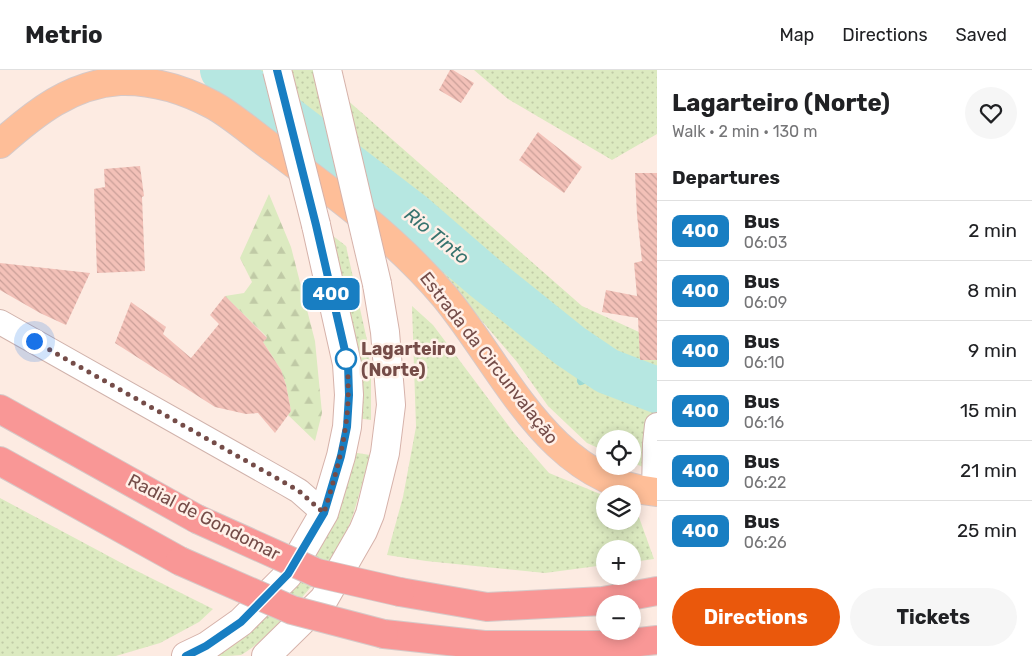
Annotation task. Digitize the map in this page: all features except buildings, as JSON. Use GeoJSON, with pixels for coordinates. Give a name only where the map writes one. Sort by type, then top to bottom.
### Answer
{"type":"FeatureCollection","features":[{"type":"Feature","properties":{"kind":"highway","name":"Radial de Gondomar"},"geometry":{"type":"LineString","coordinates":[[0,409],[197,519],[317,573],[400,592],[487,607],[603,601],[657,591]]}},
{"type":"Feature","properties":{"kind":"highway"},"geometry":{"type":"LineString","coordinates":[[0,461],[180,561],[292,610],[384,634],[484,646],[613,645],[657,640]]}},
{"type":"Feature","properties":{"kind":"main road"},"geometry":{"type":"LineString","coordinates":[[186,656],[206,646],[241,622],[288,574],[324,513],[341,456],[347,427],[348,364],[316,225],[277,70]]}},
{"type":"Feature","properties":{"kind":"main road"},"geometry":{"type":"LineString","coordinates":[[266,656],[324,599],[363,531],[370,514],[386,453],[391,405],[385,332],[377,284],[327,70]]}},
{"type":"Feature","properties":{"kind":"main road","name":"Estrada da Circunvalação"},"geometry":{"type":"LineString","coordinates":[[0,144],[32,116],[60,98],[91,87],[120,81],[152,83],[183,91],[214,106],[324,186],[387,237],[410,259],[447,300],[539,427],[560,447],[585,467],[607,479],[631,487],[656,492]]}},
{"type":"Feature","properties":{"kind":"street"},"geometry":{"type":"LineString","coordinates":[[0,322],[299,491],[324,513]]}},
{"type":"Feature","properties":{"kind":"street"},"geometry":{"type":"LineString","coordinates":[[656,492],[655,444],[657,425]]}},
{"type":"Feature","properties":{"kind":"green space"},"geometry":{"type":"Polygon","coordinates":[[[213,70],[313,70],[582,306],[639,332],[657,336],[657,468],[641,466],[641,430],[596,430],[596,447],[587,443],[548,406],[517,362],[463,299],[213,70]]]}},
{"type":"Feature","properties":{"kind":"green space"},"geometry":{"type":"Polygon","coordinates":[[[474,70],[657,70],[657,134],[612,160],[508,99],[474,70]]]}},
{"type":"Feature","properties":{"kind":"green space"},"geometry":{"type":"Polygon","coordinates":[[[269,194],[291,247],[315,341],[322,413],[315,441],[288,415],[291,411],[286,385],[281,370],[263,342],[267,337],[225,296],[244,293],[252,282],[240,258],[269,194]]]}},
{"type":"Feature","properties":{"kind":"green space"},"geometry":{"type":"Polygon","coordinates":[[[324,229],[346,246],[367,340],[371,375],[371,420],[356,418],[324,229]]]}},
{"type":"Feature","properties":{"kind":"green space"},"geometry":{"type":"Polygon","coordinates":[[[412,306],[433,325],[514,433],[549,473],[596,492],[596,530],[641,530],[641,523],[654,559],[641,561],[641,540],[596,540],[596,566],[545,573],[426,561],[387,555],[403,497],[416,427],[412,306]]]}},
{"type":"Feature","properties":{"kind":"green space"},"geometry":{"type":"Polygon","coordinates":[[[351,452],[370,455],[350,524],[333,557],[309,589],[281,621],[253,647],[241,655],[211,656],[227,647],[351,452]]]}},
{"type":"Feature","properties":{"kind":"green space"},"geometry":{"type":"Polygon","coordinates":[[[0,498],[129,567],[213,609],[199,622],[160,643],[116,656],[0,656],[0,498]]]}},
{"type":"Feature","properties":{"kind":"waterway","name":"Rio Tinto"},"geometry":{"type":"LineString","coordinates":[[223,70],[411,214],[484,277],[570,346],[607,371],[657,390]]}},
{"type":"Feature","properties":{"kind":"waterway"},"geometry":{"type":"LineString","coordinates":[[581,381],[607,371]]}},
{"type":"Feature","properties":{"kind":"bus line","name":"400"},"geometry":{"type":"LineString","coordinates":[[186,656],[206,646],[241,622],[288,574],[324,513],[341,456],[347,427],[348,364],[316,225],[277,70]]}},
{"type":"Feature","properties":{"kind":"place","name":"Lagarteiro (Norte)"},"geometry":{"type":"Point","coordinates":[346,359]}},
{"type":"Feature","properties":{"kind":"route"},"geometry":{"type":"LineString","coordinates":[[34,341],[299,491],[324,513],[341,456],[347,427],[349,395],[348,364],[346,359]]}}]}
